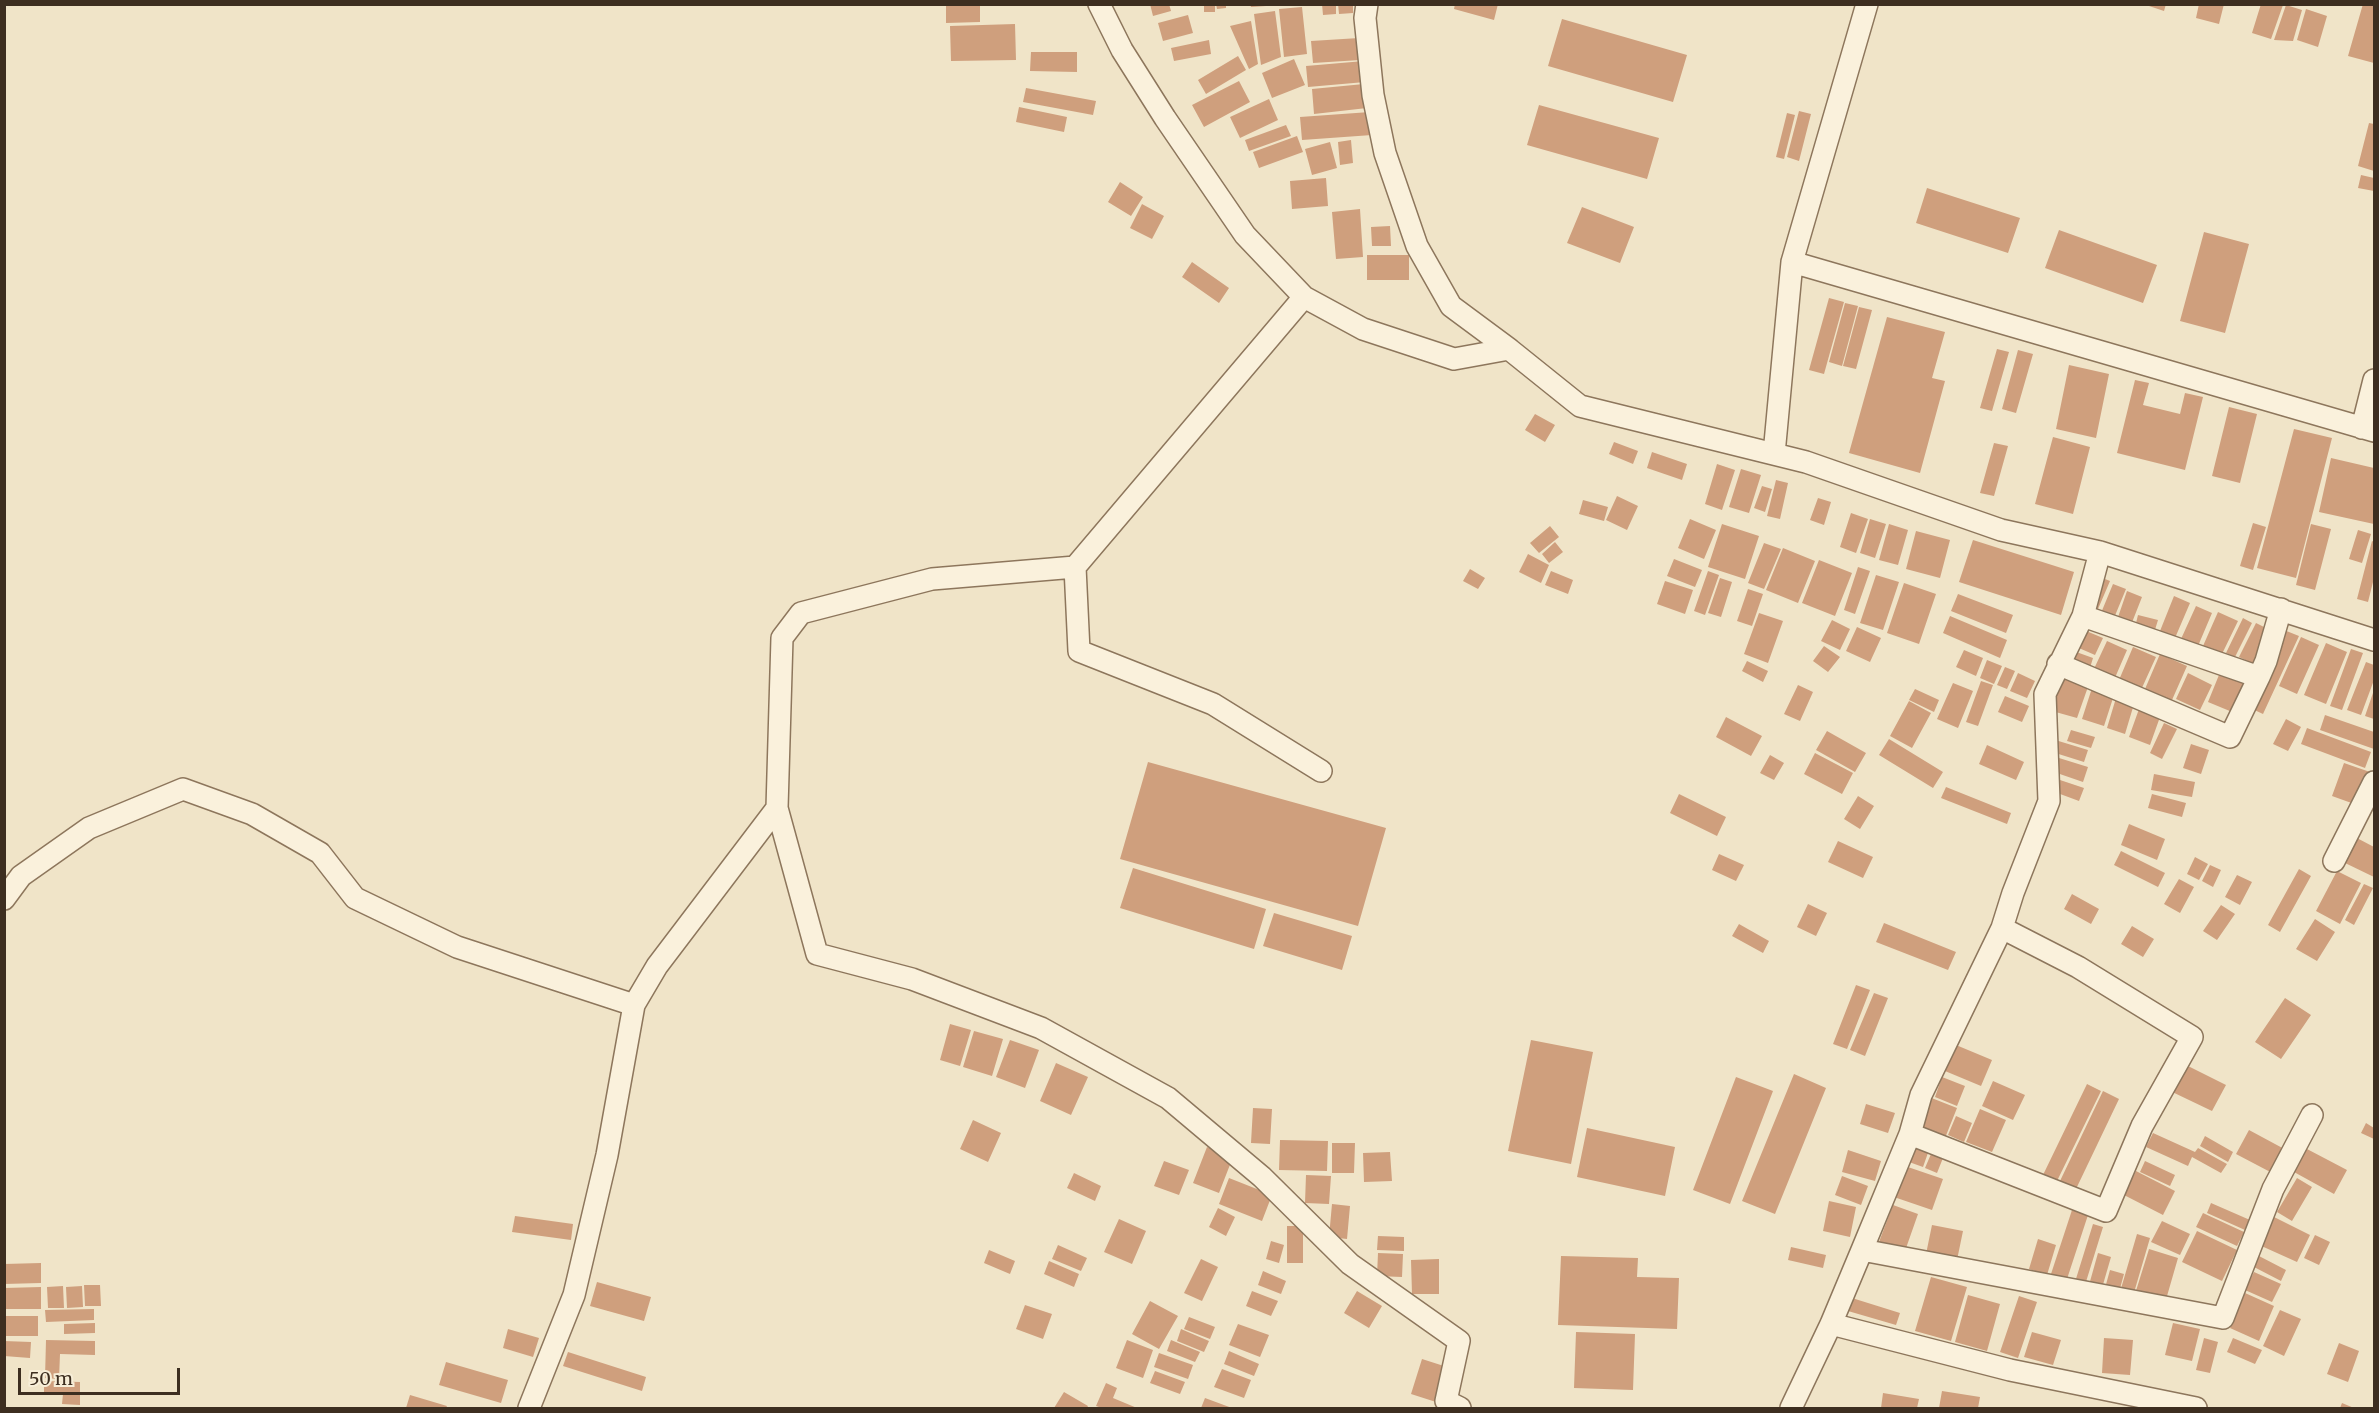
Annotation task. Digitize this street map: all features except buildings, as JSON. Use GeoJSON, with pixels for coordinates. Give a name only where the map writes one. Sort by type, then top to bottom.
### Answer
{"type":"FeatureCollection","features":[{"type":"Feature","properties":{"kind":"street"},"geometry":{"type":"LineString","coordinates":[[1099,4],[1122,50],[1165,118],[1245,235],[1304,297],[1363,329],[1454,359],[1509,349]]}},
{"type":"Feature","properties":{"kind":"street"},"geometry":{"type":"LineString","coordinates":[[1367,4],[1365,18],[1373,95],[1385,153],[1417,246],[1450,306],[1509,349],[1580,406],[1806,462],[2001,530],[2100,552],[2374,640]]}},
{"type":"Feature","properties":{"kind":"street"},"geometry":{"type":"LineString","coordinates":[[1774,454],[1791,262],[1867,4]]}},
{"type":"Feature","properties":{"kind":"street"},"geometry":{"type":"LineString","coordinates":[[1791,262],[2368,430],[2374,380]]}},
{"type":"Feature","properties":{"kind":"street"},"geometry":{"type":"LineString","coordinates":[[1304,297],[1075,567],[1079,651],[1213,704],[1322,771]]}},
{"type":"Feature","properties":{"kind":"street"},"geometry":{"type":"LineString","coordinates":[[1791,1408],[1831,1324],[1862,1250],[1910,1134],[1921,1095],[2002,928],[2013,893],[2049,801],[2045,694],[2083,616],[2100,552]]}},
{"type":"Feature","properties":{"kind":"street"},"geometry":{"type":"LineString","coordinates":[[1075,567],[932,579],[801,613],[782,638],[777,808],[818,954],[912,979],[1041,1028],[1168,1098],[1262,1177],[1350,1264],[1459,1341],[1446,1401],[1460,1408]]}},
{"type":"Feature","properties":{"kind":"street"},"geometry":{"type":"LineString","coordinates":[[2058,664],[2230,737],[2266,661],[2281,609]]}},
{"type":"Feature","properties":{"kind":"street"},"geometry":{"type":"LineString","coordinates":[[2083,616],[2259,677]]}},
{"type":"Feature","properties":{"kind":"street"},"geometry":{"type":"LineString","coordinates":[[2334,861],[2374,782]]}},
{"type":"Feature","properties":{"kind":"street"},"geometry":{"type":"LineString","coordinates":[[4,899],[21,876],[89,828],[183,789],[252,814],[320,853],[355,898],[436,937],[457,947],[634,1005]]}},
{"type":"Feature","properties":{"kind":"street"},"geometry":{"type":"LineString","coordinates":[[529,1408],[574,1294],[607,1155],[634,1005],[657,966],[777,808]]}},
{"type":"Feature","properties":{"kind":"street"},"geometry":{"type":"LineString","coordinates":[[1910,1134],[2106,1211],[2142,1126],[2192,1036],[2078,968],[2002,928]]}},
{"type":"Feature","properties":{"kind":"street"},"geometry":{"type":"LineString","coordinates":[[1862,1250],[2223,1318],[2273,1189],[2312,1115]]}},
{"type":"Feature","properties":{"kind":"street"},"geometry":{"type":"LineString","coordinates":[[1831,1324],[2010,1370],[2196,1408]]}}]}
